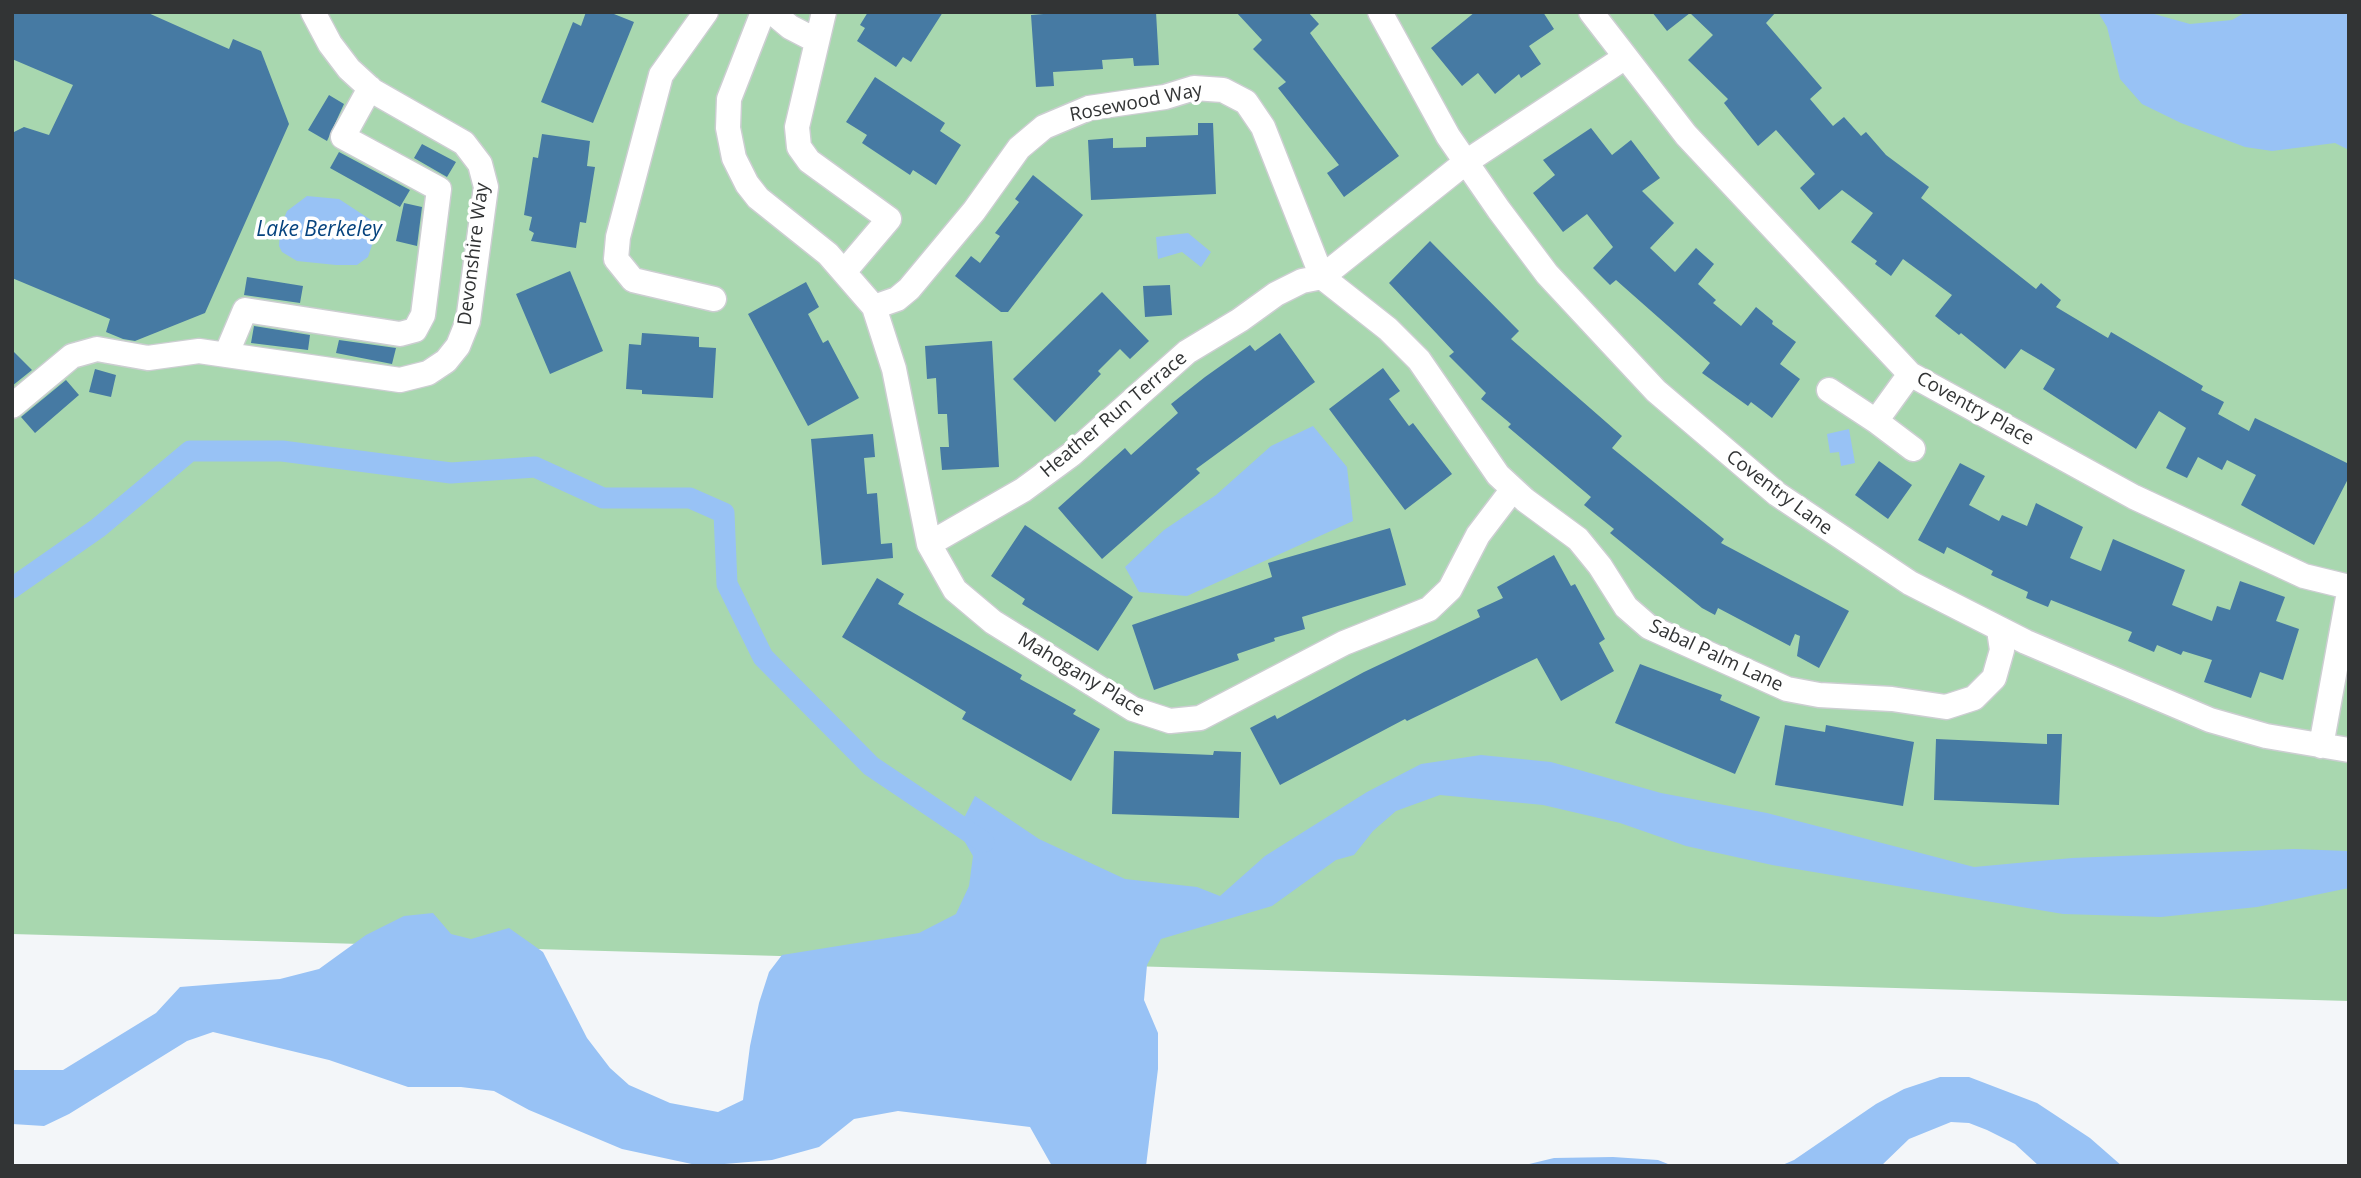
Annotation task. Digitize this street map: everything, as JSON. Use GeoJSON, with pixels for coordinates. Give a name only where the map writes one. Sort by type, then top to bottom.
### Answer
{"type":"FeatureCollection","features":[{"type":"Feature","properties":{"kind":"street","name":"Devonshire Way"},"geometry":{"type":"LineString","coordinates":[[12,406],[62,363],[82,351],[109,350],[148,358],[186,351],[401,380],[428,373],[446,361],[458,346],[468,321],[486,187],[480,164],[464,143],[402,109],[370,88],[349,69],[330,44],[313,12]]}},
{"type":"Feature","properties":{"kind":"street"},"geometry":{"type":"LineString","coordinates":[[706,12],[661,75],[618,237],[616,259],[633,280],[714,299]]}},
{"type":"Feature","properties":{"kind":"street"},"geometry":{"type":"LineString","coordinates":[[763,12],[729,99],[728,128],[734,158],[758,198],[775,214],[804,233],[844,272],[874,307]]}},
{"type":"Feature","properties":{"kind":"street"},"geometry":{"type":"LineString","coordinates":[[772,12],[790,27],[817,41]]}},
{"type":"Feature","properties":{"kind":"street"},"geometry":{"type":"LineString","coordinates":[[824,12],[797,127],[799,147],[809,161],[888,219],[844,272]]}},
{"type":"Feature","properties":{"kind":"street","name":"Coventry Lane"},"geometry":{"type":"LineString","coordinates":[[1380,12],[1465,162],[1539,263],[1600,334],[1715,444],[1842,540],[1910,583],[1999,630],[2210,720],[2266,736],[2349,750]]}},
{"type":"Feature","properties":{"kind":"street","name":"Coventry Place"},"geometry":{"type":"LineString","coordinates":[[1591,12],[1624,58],[1754,211],[1910,374],[2134,497],[2304,576],[2349,587]]}},
{"type":"Feature","properties":{"kind":"street"},"geometry":{"type":"LineString","coordinates":[[1465,162],[1624,58]]}},
{"type":"Feature","properties":{"kind":"street","name":"Rosewood Way"},"geometry":{"type":"LineString","coordinates":[[874,307],[897,299],[909,289],[960,229],[1018,148],[1044,127],[1089,108],[1165,97],[1201,87],[1223,90],[1246,102],[1256,113],[1322,277]]}},
{"type":"Feature","properties":{"kind":"street"},"geometry":{"type":"LineString","coordinates":[[226,355],[245,310],[400,334],[415,330],[423,315],[439,188],[343,137],[370,88]]}},
{"type":"Feature","properties":{"kind":"street","name":"Heather Run Terrace"},"geometry":{"type":"LineString","coordinates":[[929,544],[1023,490],[1072,454],[1187,352],[1240,320],[1276,294],[1302,281],[1322,277],[1465,162]]}},
{"type":"Feature","properties":{"kind":"street","name":"Sabal Palm Lane"},"geometry":{"type":"LineString","coordinates":[[1322,277],[1388,329],[1419,360],[1453,407],[1478,449],[1513,489],[1578,539],[1600,566],[1626,607],[1649,627],[1787,689],[1819,695],[1892,699],[1946,707],[1960,704],[1985,689],[1994,678],[2002,650],[1999,630]]}},
{"type":"Feature","properties":{"kind":"street","name":"Mahogany Place"},"geometry":{"type":"LineString","coordinates":[[874,307],[894,369],[929,544],[956,590],[993,622],[1133,709],[1156,718],[1185,721],[1214,712],[1344,643],[1429,609],[1450,589],[1478,535],[1513,489]]}},
{"type":"Feature","properties":{"kind":"street"},"geometry":{"type":"LineString","coordinates":[[1876,421],[1910,374]]}},
{"type":"Feature","properties":{"kind":"street"},"geometry":{"type":"LineString","coordinates":[[1829,390],[1913,449]]}},
{"type":"Feature","properties":{"kind":"street"},"geometry":{"type":"LineString","coordinates":[[2321,746],[2349,592]]}},
{"type":"Feature","properties":{"kind":"green space"},"geometry":{"type":"Polygon","coordinates":[[[12,12],[2349,12],[2349,1001],[12,934],[12,12]]]}},
{"type":"Feature","properties":{"kind":"water"},"geometry":{"type":"Polygon","coordinates":[[[2098,12],[2147,12],[2190,24],[2232,20],[2246,12],[2349,12],[2349,150],[2335,143],[2272,151],[2245,147],[2181,123],[2142,104],[2120,79],[2107,27],[2098,12]]]}},
{"type":"Feature","properties":{"kind":"water","name":"Lake Berkeley"},"geometry":{"type":"Polygon","coordinates":[[[307,196],[339,199],[371,220],[376,233],[368,257],[357,265],[336,265],[297,261],[282,252],[279,246],[280,228],[287,211],[307,196]]]}},
{"type":"Feature","properties":{"kind":"water"},"geometry":{"type":"Polygon","coordinates":[[[1188,233],[1211,252],[1201,267],[1182,252],[1158,259],[1156,237],[1188,233]]]}},
{"type":"Feature","properties":{"kind":"water"},"geometry":{"type":"Polygon","coordinates":[[[1313,426],[1347,467],[1353,521],[1187,596],[1139,592],[1125,567],[1164,530],[1216,495],[1271,446],[1313,426]]]}},
{"type":"Feature","properties":{"kind":"water"},"geometry":{"type":"Polygon","coordinates":[[[1849,429],[1855,463],[1841,466],[1839,452],[1830,453],[1827,434],[1849,429]]]}},
{"type":"Feature","properties":{"kind":"water"},"geometry":{"type":"Polygon","coordinates":[[[1481,755],[1551,762],[1661,793],[1767,813],[1974,867],[2072,858],[2294,849],[2349,851],[2349,888],[2257,907],[2161,917],[2063,914],[1772,865],[1686,846],[1620,823],[1543,805],[1440,795],[1396,811],[1373,831],[1354,855],[1336,860],[1272,906],[1161,939],[1147,965],[1144,1000],[1158,1033],[1158,1069],[1146,1166],[1052,1166],[1030,1127],[898,1111],[854,1119],[819,1147],[772,1160],[701,1166],[622,1149],[529,1110],[494,1091],[461,1087],[408,1087],[329,1060],[213,1032],[187,1041],[69,1114],[44,1126],[12,1124],[12,1070],[63,1070],[156,1013],[180,987],[280,979],[319,969],[366,935],[404,916],[433,913],[451,934],[471,939],[509,928],[543,952],[587,1038],[610,1068],[629,1085],[670,1103],[718,1112],[743,1100],[759,1003],[769,972],[782,955],[919,933],[956,914],[969,886],[973,856],[958,830],[975,796],[1039,839],[1125,879],[1197,887],[1220,896],[1265,856],[1367,792],[1421,764],[1481,755]]]}},
{"type":"Feature","properties":{"kind":"water"},"geometry":{"type":"Polygon","coordinates":[[[1940,1077],[1969,1077],[2037,1103],[2090,1138],[2122,1166],[2039,1166],[2015,1144],[1987,1130],[1969,1123],[1951,1122],[1909,1139],[1881,1166],[1780,1166],[1794,1160],[1876,1104],[1904,1089],[1940,1077]]]}},
{"type":"Feature","properties":{"kind":"water"},"geometry":{"type":"Polygon","coordinates":[[[1613,1157],[1658,1160],[1673,1166],[1521,1166],[1554,1158],[1613,1157]]]}},
{"type":"Feature","properties":{"kind":"building"},"geometry":{"type":"Polygon","coordinates":[[[12,12],[146,12],[229,49],[233,39],[261,51],[289,124],[205,313],[135,341],[123,339],[106,332],[110,319],[12,278],[12,133],[24,127],[49,135],[73,85],[12,59],[12,12]]]}},
{"type":"Feature","properties":{"kind":"building"},"geometry":{"type":"Polygon","coordinates":[[[586,12],[609,12],[634,22],[593,123],[541,102],[573,22],[581,26],[586,12]]]}},
{"type":"Feature","properties":{"kind":"building"},"geometry":{"type":"Polygon","coordinates":[[[868,12],[943,12],[911,62],[903,57],[896,67],[857,41],[865,28],[860,25],[868,12]]]}},
{"type":"Feature","properties":{"kind":"building"},"geometry":{"type":"Polygon","coordinates":[[[1068,12],[1156,12],[1159,65],[1134,66],[1133,58],[1102,60],[1103,69],[1053,72],[1054,86],[1036,87],[1031,15],[1068,12]]]}},
{"type":"Feature","properties":{"kind":"building"},"geometry":{"type":"Polygon","coordinates":[[[1236,12],[1308,12],[1319,24],[1310,33],[1399,156],[1344,197],[1327,173],[1339,165],[1278,88],[1286,82],[1253,49],[1262,40],[1236,12]]]}},
{"type":"Feature","properties":{"kind":"building"},"geometry":{"type":"Polygon","coordinates":[[[1475,12],[1543,12],[1554,29],[1529,46],[1541,64],[1521,78],[1519,74],[1495,94],[1478,73],[1462,86],[1431,48],[1475,12]]]}},
{"type":"Feature","properties":{"kind":"building"},"geometry":{"type":"Polygon","coordinates":[[[1652,12],[1776,12],[1766,23],[1822,88],[1810,99],[1833,126],[1844,117],[1861,136],[1866,132],[1886,155],[1929,187],[1921,198],[2036,289],[2041,283],[2061,300],[2056,307],[2108,338],[2111,332],[2203,386],[2201,390],[2224,402],[2218,414],[2249,431],[2255,418],[2349,464],[2349,477],[2314,545],[2241,505],[2256,475],[2227,460],[2222,470],[2198,457],[2187,478],[2166,468],[2186,428],[2159,411],[2136,449],[2043,389],[2055,369],[2021,349],[2005,369],[1961,333],[1959,335],[1935,316],[1952,295],[1903,259],[1891,276],[1875,264],[1877,261],[1851,242],[1873,213],[1842,190],[1819,210],[1800,188],[1815,174],[1776,130],[1758,146],[1724,103],[1728,99],[1688,60],[1713,35],[1690,13],[1667,31],[1652,12]]]}},
{"type":"Feature","properties":{"kind":"building"},"geometry":{"type":"Polygon","coordinates":[[[875,77],[945,123],[940,131],[961,145],[936,185],[913,170],[910,175],[862,143],[867,135],[846,122],[875,77]]]}},
{"type":"Feature","properties":{"kind":"building"},"geometry":{"type":"Polygon","coordinates":[[[329,95],[344,104],[327,141],[308,130],[329,95]]]}},
{"type":"Feature","properties":{"kind":"building"},"geometry":{"type":"Polygon","coordinates":[[[1198,123],[1213,123],[1216,194],[1091,200],[1088,140],[1113,138],[1113,148],[1146,147],[1146,137],[1198,135],[1198,123]]]}},
{"type":"Feature","properties":{"kind":"building"},"geometry":{"type":"Polygon","coordinates":[[[1591,128],[1612,155],[1631,140],[1660,178],[1642,191],[1674,223],[1650,248],[1675,272],[1696,248],[1714,264],[1698,284],[1716,300],[1713,303],[1741,326],[1756,307],[1773,321],[1772,324],[1796,342],[1780,364],[1800,379],[1772,418],[1751,402],[1748,406],[1702,373],[1710,363],[1616,280],[1610,285],[1593,268],[1613,247],[1587,214],[1563,232],[1533,193],[1555,175],[1543,160],[1591,128]]]}},
{"type":"Feature","properties":{"kind":"building"},"geometry":{"type":"Polygon","coordinates":[[[542,134],[590,141],[587,166],[595,167],[586,223],[580,222],[576,248],[531,241],[534,233],[529,230],[532,217],[524,215],[533,157],[538,158],[542,134]]]}},
{"type":"Feature","properties":{"kind":"building"},"geometry":{"type":"Polygon","coordinates":[[[422,144],[456,162],[447,177],[414,158],[422,144]]]}},
{"type":"Feature","properties":{"kind":"building"},"geometry":{"type":"Polygon","coordinates":[[[339,152],[410,190],[400,207],[330,168],[339,152]]]}},
{"type":"Feature","properties":{"kind":"building"},"geometry":{"type":"Polygon","coordinates":[[[1033,175],[1083,215],[1008,312],[1001,312],[955,276],[971,256],[980,263],[1000,236],[995,233],[1019,202],[1015,199],[1033,175]]]}},
{"type":"Feature","properties":{"kind":"building"},"geometry":{"type":"Polygon","coordinates":[[[404,203],[422,207],[417,246],[396,241],[404,203]]]}},
{"type":"Feature","properties":{"kind":"building"},"geometry":{"type":"Polygon","coordinates":[[[1430,241],[1519,331],[1511,339],[1622,436],[1612,448],[1724,539],[1721,543],[1849,611],[1819,668],[1797,656],[1800,636],[1795,634],[1790,646],[1718,608],[1715,615],[1702,608],[1610,533],[1614,529],[1584,505],[1591,497],[1508,427],[1511,424],[1481,399],[1486,393],[1449,356],[1454,352],[1389,283],[1430,241]]]}},
{"type":"Feature","properties":{"kind":"building"},"geometry":{"type":"Polygon","coordinates":[[[570,271],[603,351],[550,374],[516,294],[570,271]]]}},
{"type":"Feature","properties":{"kind":"building"},"geometry":{"type":"Polygon","coordinates":[[[247,277],[303,286],[300,303],[244,295],[247,277]]]}},
{"type":"Feature","properties":{"kind":"building"},"geometry":{"type":"Polygon","coordinates":[[[806,282],[819,307],[808,314],[823,343],[828,340],[859,398],[808,426],[748,314],[806,282]]]}},
{"type":"Feature","properties":{"kind":"building"},"geometry":{"type":"Polygon","coordinates":[[[1170,285],[1172,315],[1145,317],[1143,286],[1170,285]]]}},
{"type":"Feature","properties":{"kind":"building"},"geometry":{"type":"Polygon","coordinates":[[[1102,292],[1149,341],[1130,359],[1120,349],[1098,371],[1101,374],[1055,422],[1013,379],[1102,292]]]}},
{"type":"Feature","properties":{"kind":"building"},"geometry":{"type":"Polygon","coordinates":[[[254,326],[310,335],[308,350],[251,343],[254,326]]]}},
{"type":"Feature","properties":{"kind":"building"},"geometry":{"type":"Polygon","coordinates":[[[642,333],[699,337],[699,347],[716,348],[713,398],[642,394],[642,390],[626,389],[629,344],[641,345],[642,333]]]}},
{"type":"Feature","properties":{"kind":"building"},"geometry":{"type":"Polygon","coordinates":[[[1280,333],[1315,382],[1196,469],[1200,473],[1102,559],[1058,508],[1125,448],[1131,455],[1178,413],[1171,404],[1205,377],[1250,345],[1255,351],[1280,333]]]}},
{"type":"Feature","properties":{"kind":"building"},"geometry":{"type":"Polygon","coordinates":[[[339,340],[396,348],[392,364],[336,353],[339,340]]]}},
{"type":"Feature","properties":{"kind":"building"},"geometry":{"type":"Polygon","coordinates":[[[992,341],[999,467],[942,470],[940,447],[949,447],[947,414],[938,414],[936,378],[927,379],[925,346],[992,341]]]}},
{"type":"Feature","properties":{"kind":"building"},"geometry":{"type":"Polygon","coordinates":[[[12,350],[32,370],[12,386],[12,350]]]}},
{"type":"Feature","properties":{"kind":"building"},"geometry":{"type":"Polygon","coordinates":[[[1383,368],[1400,391],[1389,399],[1409,426],[1413,423],[1452,474],[1405,510],[1329,409],[1383,368]]]}},
{"type":"Feature","properties":{"kind":"building"},"geometry":{"type":"Polygon","coordinates":[[[95,369],[116,375],[111,397],[89,392],[95,369]]]}},
{"type":"Feature","properties":{"kind":"building"},"geometry":{"type":"Polygon","coordinates":[[[66,380],[79,395],[35,433],[21,417],[66,380]]]}},
{"type":"Feature","properties":{"kind":"building"},"geometry":{"type":"Polygon","coordinates":[[[873,434],[875,457],[864,458],[867,494],[877,493],[881,544],[892,543],[893,558],[822,565],[811,439],[873,434]]]}},
{"type":"Feature","properties":{"kind":"building"},"geometry":{"type":"Polygon","coordinates":[[[1879,461],[1912,485],[1888,519],[1855,495],[1879,461]]]}},
{"type":"Feature","properties":{"kind":"building"},"geometry":{"type":"Polygon","coordinates":[[[1960,463],[1985,476],[1969,505],[1999,521],[2002,515],[2027,526],[2036,503],[2083,527],[2070,558],[2101,571],[2113,539],[2185,570],[2172,605],[2212,621],[2217,606],[2230,610],[2240,581],[2285,597],[2276,621],[2299,629],[2283,680],[2260,672],[2251,698],[2204,682],[2212,660],[2183,651],[2181,655],[2157,645],[2154,652],[2128,641],[2132,632],[2051,600],[2048,607],[2026,598],[2028,592],[1991,575],[1993,571],[1947,547],[1944,554],[1918,540],[1960,463]]]}},
{"type":"Feature","properties":{"kind":"building"},"geometry":{"type":"Polygon","coordinates":[[[1025,525],[1133,597],[1098,651],[1022,604],[1025,599],[991,576],[1025,525]]]}},
{"type":"Feature","properties":{"kind":"building"},"geometry":{"type":"Polygon","coordinates":[[[1390,528],[1406,585],[1302,617],[1305,629],[1274,638],[1275,641],[1237,654],[1239,660],[1154,690],[1132,625],[1272,577],[1268,563],[1390,528]]]}},
{"type":"Feature","properties":{"kind":"building"},"geometry":{"type":"Polygon","coordinates":[[[1554,555],[1571,586],[1575,584],[1605,639],[1599,643],[1614,671],[1561,701],[1537,658],[1407,721],[1405,719],[1280,785],[1250,728],[1275,715],[1277,719],[1364,672],[1480,617],[1477,610],[1503,598],[1497,587],[1554,555]]]}},
{"type":"Feature","properties":{"kind":"building"},"geometry":{"type":"Polygon","coordinates":[[[877,578],[904,594],[898,604],[1022,675],[1020,679],[1076,710],[1073,714],[1100,729],[1071,781],[962,719],[966,712],[842,637],[877,578]]]}},
{"type":"Feature","properties":{"kind":"building"},"geometry":{"type":"Polygon","coordinates":[[[1640,664],[1722,695],[1720,700],[1760,717],[1735,774],[1615,723],[1640,664]]]}},
{"type":"Feature","properties":{"kind":"building"},"geometry":{"type":"Polygon","coordinates":[[[1785,725],[1825,732],[1826,725],[1914,742],[1903,806],[1775,785],[1785,725]]]}},
{"type":"Feature","properties":{"kind":"building"},"geometry":{"type":"Polygon","coordinates":[[[2047,734],[2062,734],[2059,805],[1934,800],[1936,739],[2047,744],[2047,734]]]}},
{"type":"Feature","properties":{"kind":"building"},"geometry":{"type":"Polygon","coordinates":[[[1114,751],[1213,755],[1214,751],[1241,752],[1239,818],[1112,814],[1114,751]]]}},
{"type":"Feature","properties":{"kind":"waterway"},"geometry":{"type":"LineString","coordinates":[[12,588],[98,528],[190,451],[282,451],[451,473],[535,467],[603,498],[690,498],[724,513],[727,584],[763,657],[871,766],[984,842]]}}]}
